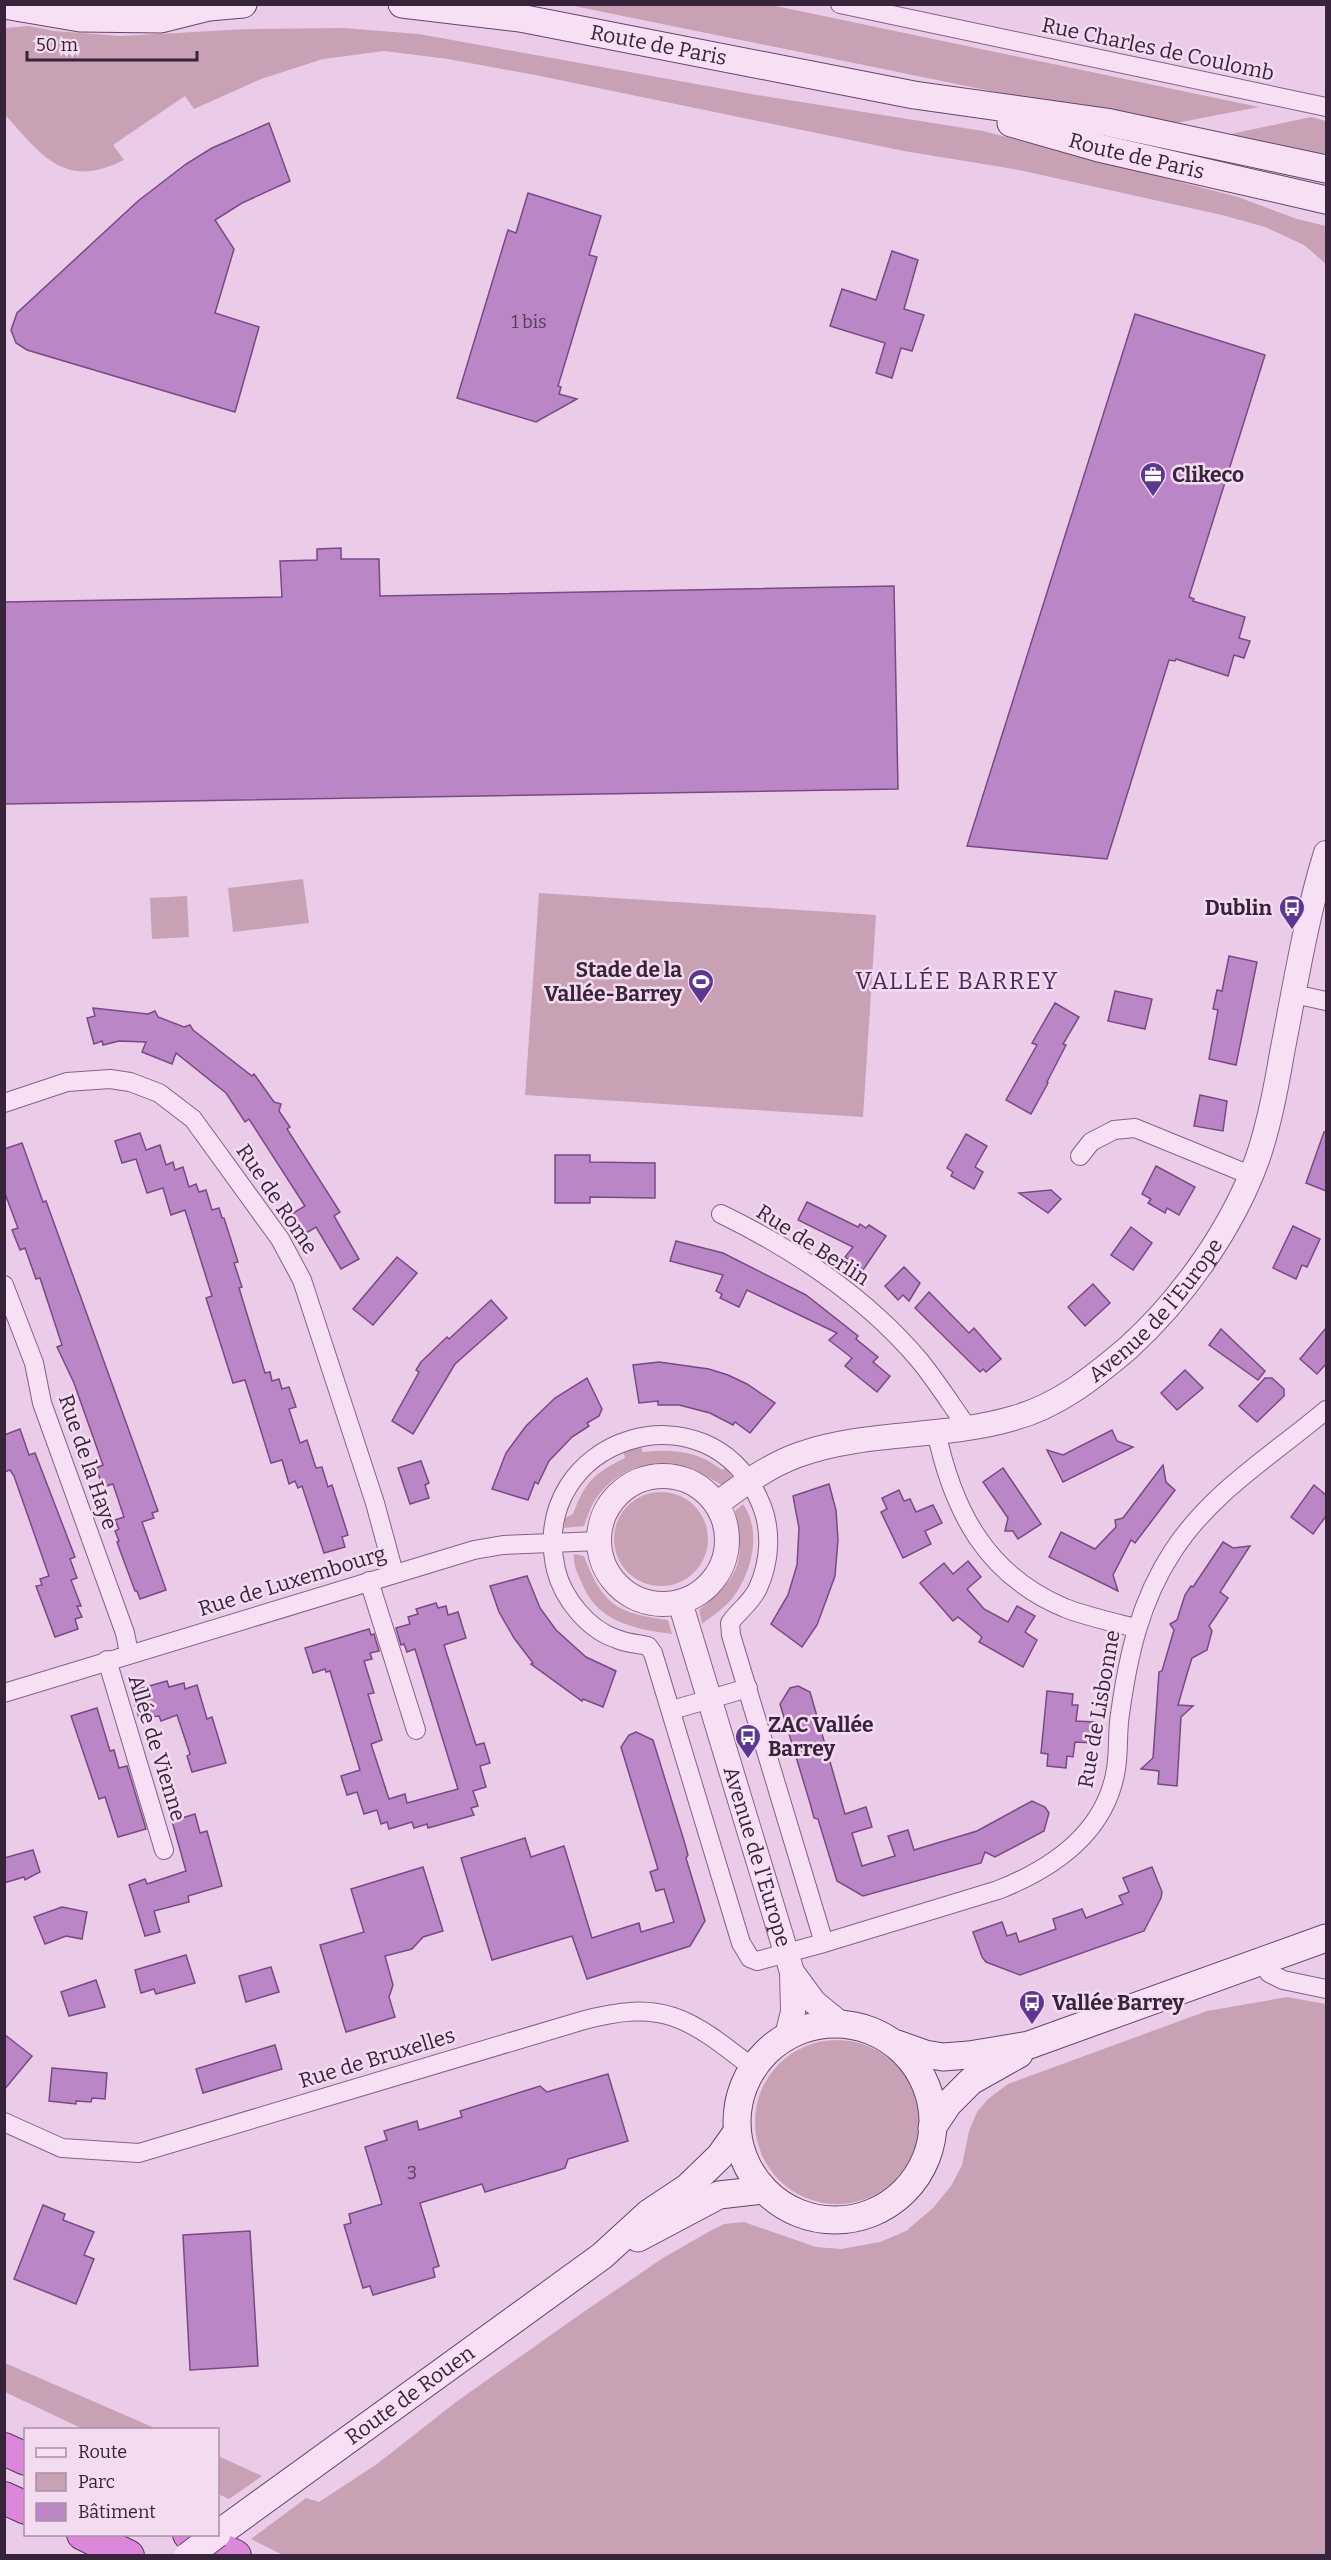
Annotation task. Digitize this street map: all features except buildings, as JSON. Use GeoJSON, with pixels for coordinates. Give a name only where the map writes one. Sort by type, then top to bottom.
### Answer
{"type":"FeatureCollection","features":[{"type":"Feature","properties":{"kind":"highway"},"geometry":{"type":"LineString","coordinates":[[4,2498],[24,2507]]}},
{"type":"Feature","properties":{"kind":"highway"},"geometry":{"type":"LineString","coordinates":[[85,2536],[128,2556]]}},
{"type":"Feature","properties":{"kind":"highway"},"geometry":{"type":"LineString","coordinates":[[191,2536],[235,2556]]}},
{"type":"Feature","properties":{"kind":"main road"},"geometry":{"type":"LineString","coordinates":[[4,5],[80,18],[161,19],[204,6],[243,4]]}},
{"type":"Feature","properties":{"kind":"main road","name":"Route de Paris"},"geometry":{"type":"LineString","coordinates":[[402,4],[520,18],[914,95],[1106,122],[1326,169]]}},
{"type":"Feature","properties":{"kind":"main road","name":"Route de Paris"},"geometry":{"type":"LineString","coordinates":[[914,95],[1099,148],[1326,200]]}},
{"type":"Feature","properties":{"kind":"main road"},"geometry":{"type":"LineString","coordinates":[[893,2042],[907,2055],[920,2073],[929,2093],[932,2138],[925,2160],[914,2179],[898,2196],[879,2208],[859,2216],[838,2220],[796,2211],[764,2190],[749,2170],[741,2152],[737,2132],[737,2110],[742,2088],[753,2068],[768,2050],[787,2036],[815,2027],[841,2024],[877,2033],[893,2042],[925,2054],[944,2056],[969,2055],[1012,2046],[1029,2045],[1326,1938]]}},
{"type":"Feature","properties":{"kind":"main road"},"geometry":{"type":"LineString","coordinates":[[932,2128],[948,2104],[971,2081],[1016,2057],[1029,2045]]}},
{"type":"Feature","properties":{"kind":"main road","name":"Route de Rouen"},"geometry":{"type":"LineString","coordinates":[[219,2533],[602,2256],[649,2213],[688,2187],[720,2156],[737,2132]]}},
{"type":"Feature","properties":{"kind":"main road","name":"Route de Rouen"},"geometry":{"type":"LineString","coordinates":[[602,2256],[719,2195],[764,2190]]}},
{"type":"Feature","properties":{"kind":"main road","name":"Route de Rouen"},"geometry":{"type":"LineString","coordinates":[[188,2556],[214,2536]]}},
{"type":"Feature","properties":{"kind":"street","name":"Rue Charles de Coulomb"},"geometry":{"type":"LineString","coordinates":[[840,4],[1326,107]]}},
{"type":"Feature","properties":{"kind":"street","name":"Avenue de l'Europe"},"geometry":{"type":"LineString","coordinates":[[717,1504],[781,1462],[814,1450],[870,1439],[968,1428],[1016,1418],[1067,1395],[1093,1377],[1166,1310],[1190,1281],[1220,1234],[1251,1175],[1265,1133],[1293,994],[1326,853]]}},
{"type":"Feature","properties":{"kind":"street"},"geometry":{"type":"LineString","coordinates":[[1293,994],[1326,1001]]}},
{"type":"Feature","properties":{"kind":"street","name":"Rue de Rome"},"geometry":{"type":"LineString","coordinates":[[4,1103],[67,1082],[110,1079],[130,1082],[159,1093],[182,1109],[199,1126],[280,1239],[302,1280],[375,1503],[394,1574]]}},
{"type":"Feature","properties":{"kind":"street"},"geometry":{"type":"LineString","coordinates":[[1080,1156],[1090,1142],[1114,1130],[1135,1128],[1251,1175]]}},
{"type":"Feature","properties":{"kind":"street","name":"Rue de Berlin"},"geometry":{"type":"LineString","coordinates":[[721,1214],[789,1251],[859,1300],[920,1361],[968,1428]]}},
{"type":"Feature","properties":{"kind":"street","name":"Rue de la Haye"},"geometry":{"type":"LineString","coordinates":[[4,1285],[34,1363],[42,1403],[125,1633],[129,1653]]}},
{"type":"Feature","properties":{"kind":"street","name":"Rue de Lisbonne"},"geometry":{"type":"LineString","coordinates":[[672,1710],[745,1952],[757,1961],[790,1963],[824,1943],[1024,1880],[1070,1850],[1088,1833],[1099,1817],[1115,1771],[1119,1718],[1136,1628],[1172,1551],[1194,1522],[1247,1470],[1326,1410]]}},
{"type":"Feature","properties":{"kind":"street"},"geometry":{"type":"LineString","coordinates":[[936,1431],[946,1474],[959,1508],[979,1541],[1002,1568],[1048,1601],[1087,1616],[1136,1628]]}},
{"type":"Feature","properties":{"kind":"street"},"geometry":{"type":"LineString","coordinates":[[748,1688],[672,1710],[664,1694],[653,1653],[648,1646],[617,1640],[605,1634],[575,1608],[564,1591],[557,1573],[553,1543],[556,1514],[574,1478],[587,1463],[603,1451],[620,1442],[659,1434],[698,1441],[732,1461],[749,1481],[764,1511],[768,1530],[768,1550],[758,1588],[747,1605],[730,1623],[734,1644],[748,1688],[824,1943]]}},
{"type":"Feature","properties":{"kind":"street"},"geometry":{"type":"LineString","coordinates":[[668,1476],[692,1483],[706,1492],[717,1504],[726,1526],[727,1551],[724,1563],[706,1587],[680,1602],[651,1603],[625,1592],[606,1569],[599,1541],[601,1525],[607,1509],[616,1496],[629,1486],[644,1478],[668,1476]]}},
{"type":"Feature","properties":{"kind":"street","name":"Rue de Luxembourg"},"geometry":{"type":"LineString","coordinates":[[4,1693],[129,1653],[474,1550],[503,1545],[599,1541]]}},
{"type":"Feature","properties":{"kind":"street"},"geometry":{"type":"LineString","coordinates":[[369,1581],[416,1730]]}},
{"type":"Feature","properties":{"kind":"street","name":"Avenue de l'Europe"},"geometry":{"type":"LineString","coordinates":[[680,1602],[790,1963],[793,2012],[787,2036]]}},
{"type":"Feature","properties":{"kind":"street","name":"Allée de Vienne"},"geometry":{"type":"LineString","coordinates":[[107,1660],[164,1850]]}},
{"type":"Feature","properties":{"kind":"street"},"geometry":{"type":"LineString","coordinates":[[1263,1961],[1269,1974],[1326,1989]]}},
{"type":"Feature","properties":{"kind":"street","name":"Avenue de l'Europe"},"geometry":{"type":"LineString","coordinates":[[790,1963],[814,2002],[841,2024]]}},
{"type":"Feature","properties":{"kind":"street","name":"Rue de Bruxelles"},"geometry":{"type":"LineString","coordinates":[[4,2122],[62,2148],[139,2152],[581,2020],[629,2010],[660,2012],[687,2021],[711,2035],[753,2068]]}},
{"type":"Feature","properties":{"kind":"green space"},"geometry":{"type":"Polygon","coordinates":[[[569,5],[771,5],[1259,107],[1171,124],[1139,121],[569,5]]]}},
{"type":"Feature","properties":{"kind":"green space"},"geometry":{"type":"Polygon","coordinates":[[[29,26],[54,31],[121,36],[249,29],[343,28],[419,34],[757,95],[983,131],[1238,197],[1297,219],[1326,226],[1326,264],[1304,245],[1265,227],[1222,215],[1019,170],[904,151],[540,76],[448,59],[384,51],[323,59],[261,79],[194,109],[185,96],[113,145],[124,160],[103,168],[85,171],[70,170],[56,164],[31,144],[5,115],[5,28],[29,26]]]}},
{"type":"Feature","properties":{"kind":"green space"},"geometry":{"type":"Polygon","coordinates":[[[1311,117],[1326,121],[1326,154],[1221,136],[1311,117]]]}},
{"type":"Feature","properties":{"kind":"green space"},"geometry":{"type":"Polygon","coordinates":[[[303,879],[309,923],[233,932],[228,888],[303,879]]]}},
{"type":"Feature","properties":{"kind":"green space","name":"Stade de la Vallée-Barrey"},"geometry":{"type":"Polygon","coordinates":[[[539,893],[876,915],[863,1117],[525,1095],[539,893]]]}},
{"type":"Feature","properties":{"kind":"green space"},"geometry":{"type":"Polygon","coordinates":[[[187,896],[189,937],[152,939],[150,898],[187,896]]]}},
{"type":"Feature","properties":{"kind":"green space"},"geometry":{"type":"Polygon","coordinates":[[[640,1444],[643,1452],[675,1451],[704,1459],[722,1470],[726,1467],[734,1480],[724,1486],[698,1472],[669,1463],[635,1468],[615,1479],[598,1496],[584,1526],[564,1528],[565,1518],[573,1514],[582,1494],[592,1480],[605,1469],[625,1458],[623,1450],[640,1444]]]}},
{"type":"Feature","properties":{"kind":"green space"},"geometry":{"type":"Polygon","coordinates":[[[661,1492],[679,1495],[694,1506],[705,1521],[708,1539],[705,1557],[694,1572],[679,1583],[661,1586],[643,1583],[628,1572],[617,1557],[614,1539],[617,1521],[628,1506],[643,1495],[661,1492]]]}},
{"type":"Feature","properties":{"kind":"green space"},"geometry":{"type":"Polygon","coordinates":[[[743,1504],[752,1528],[753,1541],[749,1566],[731,1600],[702,1624],[699,1610],[723,1588],[736,1568],[740,1544],[735,1511],[743,1504]]]}},
{"type":"Feature","properties":{"kind":"green space"},"geometry":{"type":"Polygon","coordinates":[[[574,1554],[584,1556],[598,1586],[614,1604],[636,1614],[668,1620],[672,1634],[630,1626],[606,1614],[596,1606],[588,1595],[576,1568],[574,1554]]]}},
{"type":"Feature","properties":{"kind":"green space"},"geometry":{"type":"Polygon","coordinates":[[[1287,1997],[1326,2004],[1326,2555],[285,2556],[251,2539],[306,2498],[319,2502],[377,2464],[456,2402],[582,2313],[663,2258],[710,2231],[724,2224],[744,2222],[816,2247],[841,2249],[880,2242],[906,2231],[933,2208],[951,2186],[962,2165],[969,2131],[977,2112],[988,2099],[1008,2084],[1207,2011],[1287,1997]]]}},
{"type":"Feature","properties":{"kind":"green space"},"geometry":{"type":"Polygon","coordinates":[[[837,2040],[868,2046],[895,2064],[913,2091],[919,2122],[913,2153],[895,2180],[868,2198],[837,2204],[806,2198],[779,2180],[761,2153],[755,2122],[761,2091],[779,2064],[806,2046],[837,2040]]]}},
{"type":"Feature","properties":{"kind":"green space"},"geometry":{"type":"Polygon","coordinates":[[[5,2363],[155,2428],[81,2428],[5,2392],[5,2363]]]}},
{"type":"Feature","properties":{"kind":"green space"},"geometry":{"type":"Polygon","coordinates":[[[219,2456],[262,2476],[229,2499],[219,2494],[219,2456]]]}},
{"type":"Feature","properties":{"kind":"place","name":"Clikeco"},"geometry":{"type":"Point","coordinates":[1153,498]}},
{"type":"Feature","properties":{"kind":"place","name":"Dublin"},"geometry":{"type":"Point","coordinates":[1292,931]}},
{"type":"Feature","properties":{"kind":"place","name":"Stade de la Vallée-Barrey"},"geometry":{"type":"Point","coordinates":[701,1005]}},
{"type":"Feature","properties":{"kind":"place","name":"ZAC Vallée Barrey"},"geometry":{"type":"Point","coordinates":[748,1760]}},
{"type":"Feature","properties":{"kind":"place","name":"Vallée Barrey"},"geometry":{"type":"Point","coordinates":[1032,2026]}},
{"type":"Feature","properties":{"kind":"district","name":"VALLÉE BARREY"},"geometry":{"type":"Point","coordinates":[957,981]}}]}
